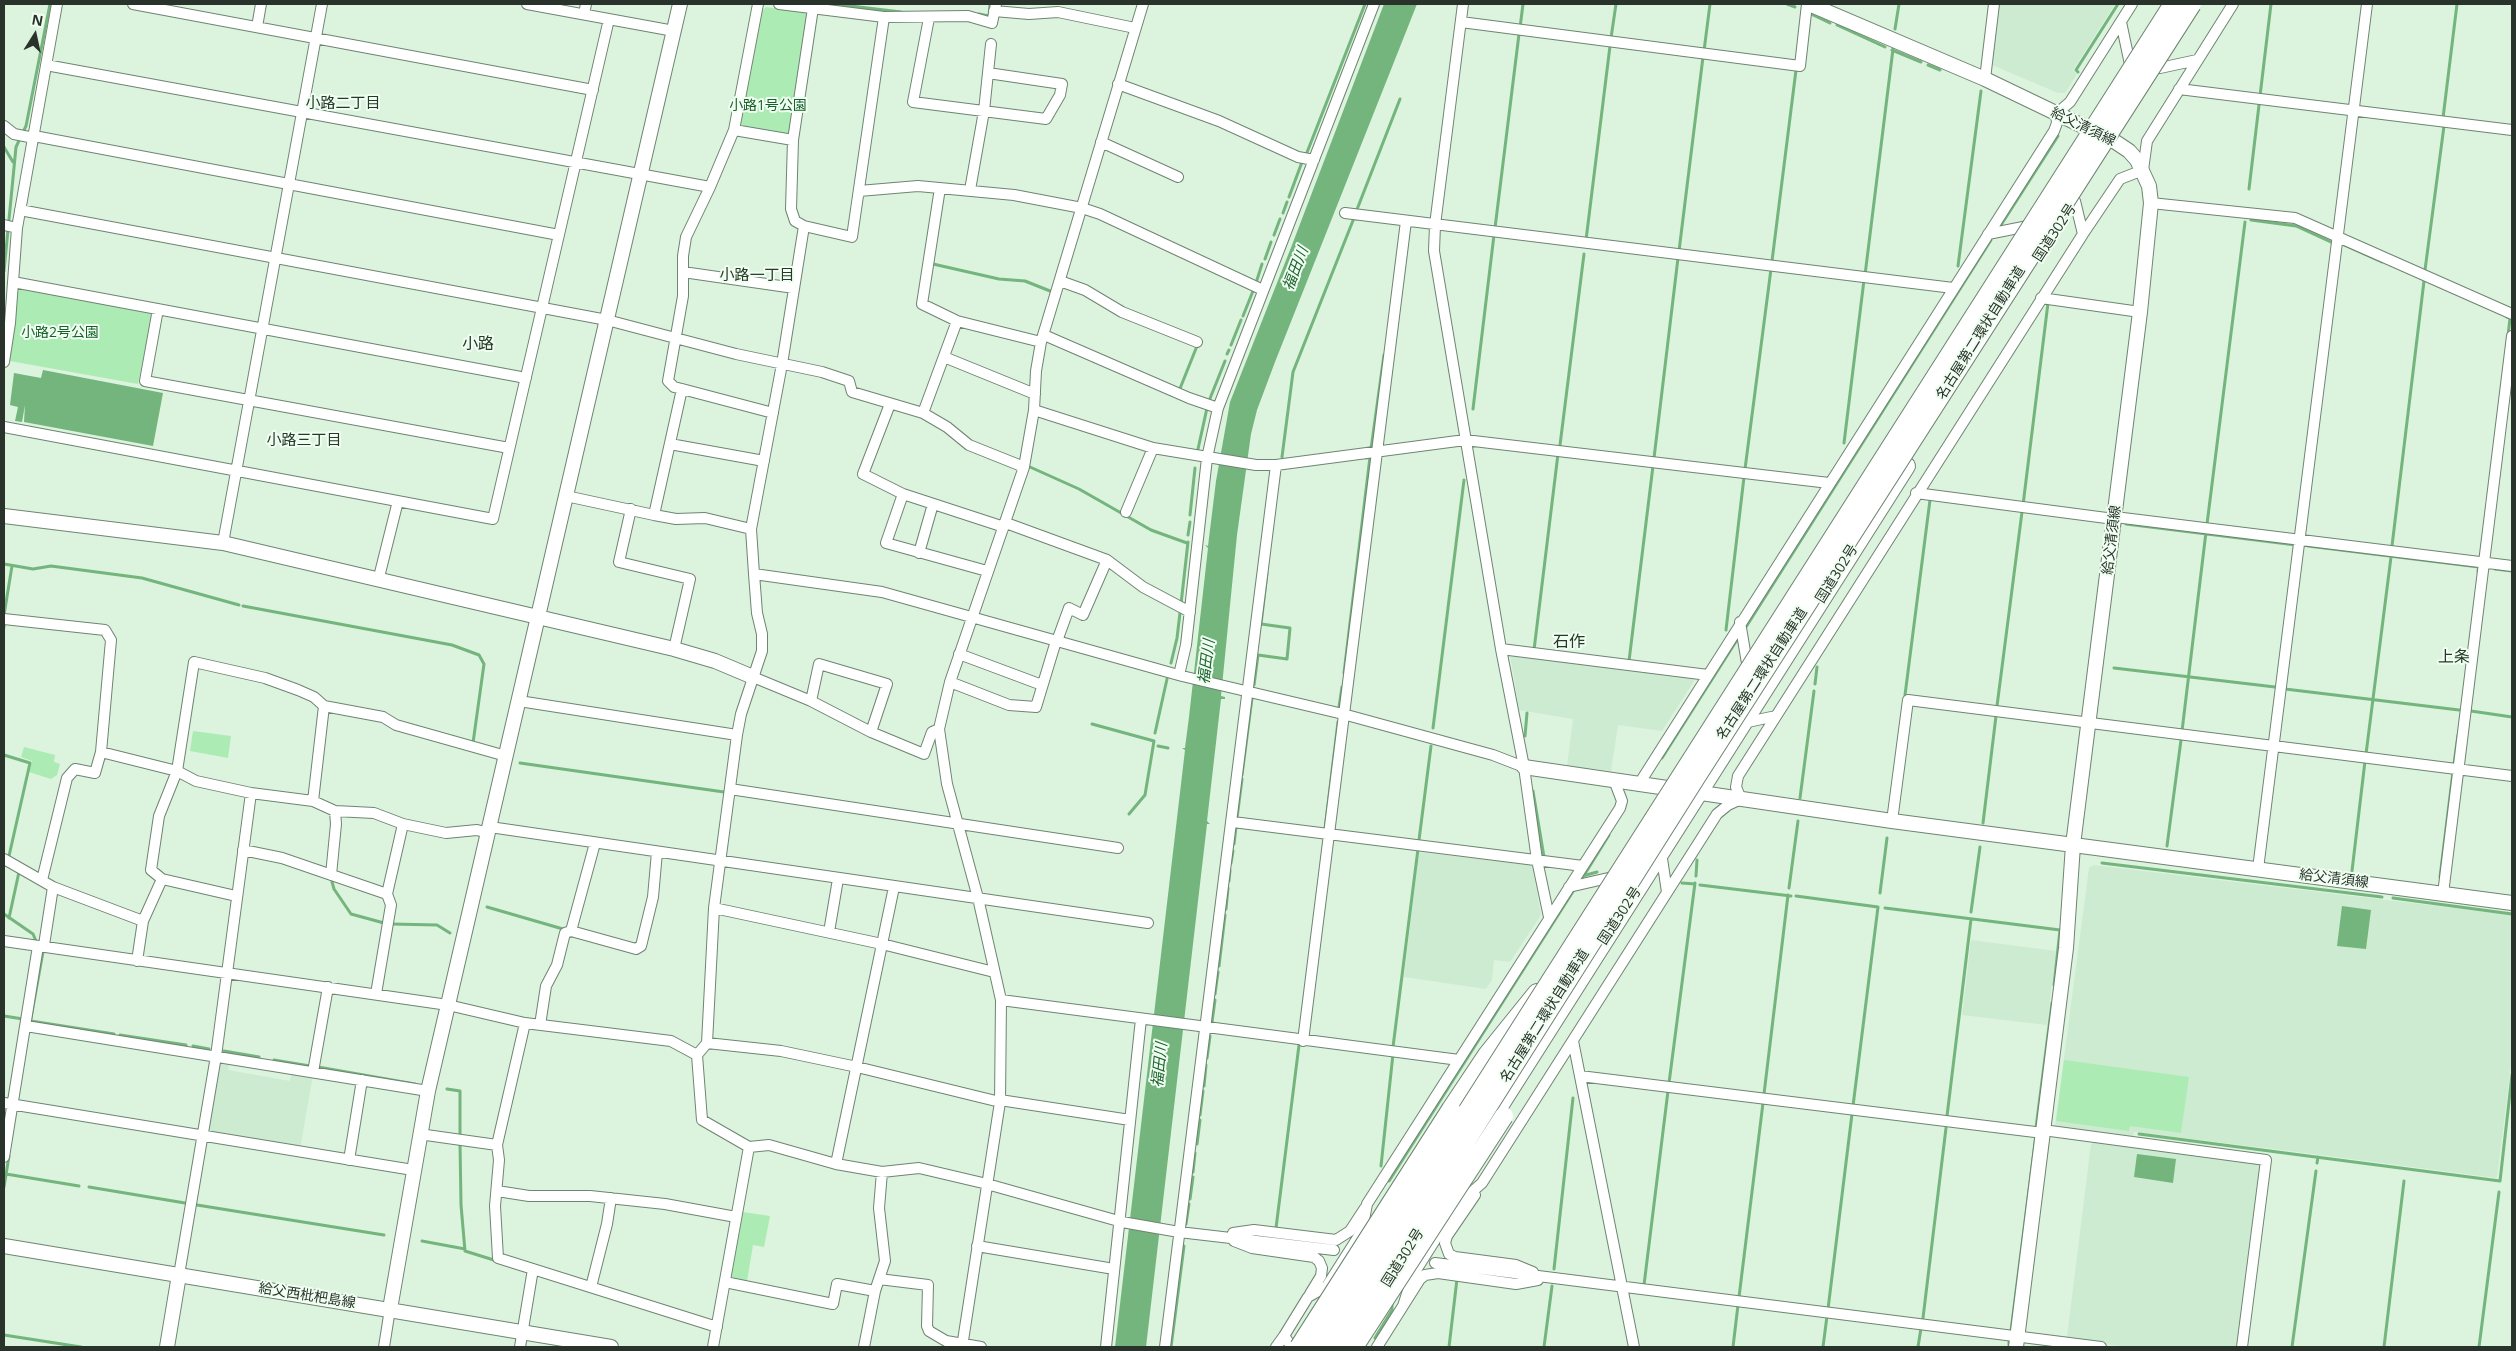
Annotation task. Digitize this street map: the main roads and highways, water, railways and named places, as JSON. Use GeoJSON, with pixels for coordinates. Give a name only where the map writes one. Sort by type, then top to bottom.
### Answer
{"type":"FeatureCollection","features":[{"type":"Feature","properties":{"kind":"highway","name":"名古屋第二環状自動車道"},"geometry":{"type":"LineString","coordinates":[[1317,1347],[2173,4]]}},
{"type":"Feature","properties":{"kind":"highway"},"geometry":{"type":"LineString","coordinates":[[2180,35],[2182,4]]}},
{"type":"Feature","properties":{"kind":"highway","name":"名古屋第二環状自動車道"},"geometry":{"type":"LineString","coordinates":[[1336,1347],[1702,768],[2192,4]]}},
{"type":"Feature","properties":{"kind":"highway","name":"国道302号"},"geometry":{"type":"LineString","coordinates":[[1345,1347],[2201,4]]}},
{"type":"Feature","properties":{"kind":"highway"},"geometry":{"type":"LineString","coordinates":[[1354,1347],[1504,1116],[1583,989],[1628,903]]}},
{"type":"Feature","properties":{"kind":"highway"},"geometry":{"type":"LineString","coordinates":[[1299,1347],[1487,1055],[1525,1005],[1541,989],[1602,944]]}},
{"type":"Feature","properties":{"kind":"water","name":"福田川"},"geometry":{"type":"Polygon","coordinates":[[[1384,4],[1417,4],[1275,362],[1257,410],[1251,434],[1237,535],[1221,696],[1225,697],[1225,699],[1221,699],[1207,821],[1210,824],[1207,824],[1146,1347],[1115,1347],[1185,750],[1182,748],[1185,748],[1208,548],[1205,545],[1208,546],[1216,481],[1230,402],[1384,4]]]}},
{"type":"Feature","properties":{"kind":"water"},"geometry":{"type":"Polygon","coordinates":[[[43,370],[163,393],[153,446],[24,422],[25,405],[22,422],[15,421],[18,407],[10,405],[14,373],[41,378],[43,370]]]}},
{"type":"Feature","properties":{"kind":"water"},"geometry":{"type":"Polygon","coordinates":[[[2342,906],[2371,910],[2366,949],[2337,946],[2342,906]]]}},
{"type":"Feature","properties":{"kind":"water"},"geometry":{"type":"Polygon","coordinates":[[[2137,1154],[2176,1159],[2173,1183],[2134,1177],[2137,1154]]]}},
{"type":"Feature","properties":{"kind":"waterway"},"geometry":{"type":"LineString","coordinates":[[4,271],[16,147],[26,126],[50,4]]}},
{"type":"Feature","properties":{"kind":"waterway"},"geometry":{"type":"LineString","coordinates":[[834,4],[901,12]]}},
{"type":"Feature","properties":{"kind":"waterway"},"geometry":{"type":"LineString","coordinates":[[979,14],[989,16],[990,4]]}},
{"type":"Feature","properties":{"kind":"waterway"},"geometry":{"type":"LineString","coordinates":[[1306,155],[1365,4]]}},
{"type":"Feature","properties":{"kind":"waterway"},"geometry":{"type":"LineString","coordinates":[[1520,28],[1523,4]]}},
{"type":"Feature","properties":{"kind":"waterway"},"geometry":{"type":"LineString","coordinates":[[1611,38],[1616,4]]}},
{"type":"Feature","properties":{"kind":"waterway"},"geometry":{"type":"LineString","coordinates":[[1704,51],[1710,4]]}},
{"type":"Feature","properties":{"kind":"waterway"},"geometry":{"type":"LineString","coordinates":[[1787,4],[1795,7]]}},
{"type":"Feature","properties":{"kind":"waterway"},"geometry":{"type":"LineString","coordinates":[[1895,29],[1899,4]]}},
{"type":"Feature","properties":{"kind":"waterway"},"geometry":{"type":"LineString","coordinates":[[2078,72],[2076,70],[2118,4]]}},
{"type":"Feature","properties":{"kind":"waterway"},"geometry":{"type":"LineString","coordinates":[[2260,96],[2271,4]]}},
{"type":"Feature","properties":{"kind":"waterway"},"geometry":{"type":"LineString","coordinates":[[2443,118],[2457,4]]}},
{"type":"Feature","properties":{"kind":"waterway"},"geometry":{"type":"LineString","coordinates":[[1811,14],[1830,23]]}},
{"type":"Feature","properties":{"kind":"waterway"},"geometry":{"type":"LineString","coordinates":[[1837,25],[1885,47]]}},
{"type":"Feature","properties":{"kind":"waterway"},"geometry":{"type":"LineString","coordinates":[[1495,228],[1519,34]]}},
{"type":"Feature","properties":{"kind":"waterway"},"geometry":{"type":"LineString","coordinates":[[1586,240],[1610,46]]}},
{"type":"Feature","properties":{"kind":"waterway"},"geometry":{"type":"LineString","coordinates":[[1865,275],[1893,49]]}},
{"type":"Feature","properties":{"kind":"waterway"},"geometry":{"type":"LineString","coordinates":[[1892,50],[1921,62]]}},
{"type":"Feature","properties":{"kind":"waterway"},"geometry":{"type":"LineString","coordinates":[[1679,251],[1703,57]]}},
{"type":"Feature","properties":{"kind":"waterway"},"geometry":{"type":"LineString","coordinates":[[1928,65],[1940,70]]}},
{"type":"Feature","properties":{"kind":"waterway"},"geometry":{"type":"LineString","coordinates":[[1772,261],[1796,70]]}},
{"type":"Feature","properties":{"kind":"waterway"},"geometry":{"type":"LineString","coordinates":[[1958,266],[1981,91]]}},
{"type":"Feature","properties":{"kind":"waterway"},"geometry":{"type":"LineString","coordinates":[[1356,212],[1400,99]]}},
{"type":"Feature","properties":{"kind":"waterway"},"geometry":{"type":"LineString","coordinates":[[2249,189],[2259,105]]}},
{"type":"Feature","properties":{"kind":"waterway"},"geometry":{"type":"LineString","coordinates":[[2425,270],[2444,126]]}},
{"type":"Feature","properties":{"kind":"waterway"},"geometry":{"type":"LineString","coordinates":[[2001,225],[2058,136]]}},
{"type":"Feature","properties":{"kind":"waterway"},"geometry":{"type":"LineString","coordinates":[[4,147],[13,162]]}},
{"type":"Feature","properties":{"kind":"waterway"},"geometry":{"type":"LineString","coordinates":[[1289,197],[1302,162]]}},
{"type":"Feature","properties":{"kind":"waterway"},"geometry":{"type":"LineString","coordinates":[[1283,213],[1287,202]]}},
{"type":"Feature","properties":{"kind":"waterway"},"geometry":{"type":"LineString","coordinates":[[1282,457],[1293,372],[1354,218],[1356,219]]}},
{"type":"Feature","properties":{"kind":"waterway"},"geometry":{"type":"LineString","coordinates":[[1274,235],[1280,219]]}},
{"type":"Feature","properties":{"kind":"waterway"},"geometry":{"type":"LineString","coordinates":[[2251,220],[2296,226],[2333,243]]}},
{"type":"Feature","properties":{"kind":"waterway"},"geometry":{"type":"LineString","coordinates":[[2207,524],[2245,222]]}},
{"type":"Feature","properties":{"kind":"waterway"},"geometry":{"type":"LineString","coordinates":[[1473,409],[1494,235]]}},
{"type":"Feature","properties":{"kind":"waterway"},"geometry":{"type":"LineString","coordinates":[[1746,627],[1991,240]]}},
{"type":"Feature","properties":{"kind":"waterway"},"geometry":{"type":"LineString","coordinates":[[1265,259],[1271,242]]}},
{"type":"Feature","properties":{"kind":"waterway"},"geometry":{"type":"LineString","coordinates":[[2342,244],[2382,262]]}},
{"type":"Feature","properties":{"kind":"waterway"},"geometry":{"type":"LineString","coordinates":[[1560,445],[1584,254]]}},
{"type":"Feature","properties":{"kind":"waterway"},"geometry":{"type":"LineString","coordinates":[[1654,458],[1678,258]]}},
{"type":"Feature","properties":{"kind":"waterway"},"geometry":{"type":"LineString","coordinates":[[933,264],[999,279],[1025,281],[1050,291]]}},
{"type":"Feature","properties":{"kind":"waterway"},"geometry":{"type":"LineString","coordinates":[[1256,283],[1262,264]]}},
{"type":"Feature","properties":{"kind":"waterway"},"geometry":{"type":"LineString","coordinates":[[1745,469],[1771,269],[1768,269]]}},
{"type":"Feature","properties":{"kind":"waterway"},"geometry":{"type":"LineString","coordinates":[[1844,443],[1864,280]]}},
{"type":"Feature","properties":{"kind":"waterway"},"geometry":{"type":"LineString","coordinates":[[2392,546],[2424,281]]}},
{"type":"Feature","properties":{"kind":"waterway"},"geometry":{"type":"LineString","coordinates":[[1243,316],[1253,291]]}},
{"type":"Feature","properties":{"kind":"waterway"},"geometry":{"type":"LineString","coordinates":[[2023,505],[2048,303]]}},
{"type":"Feature","properties":{"kind":"waterway"},"geometry":{"type":"LineString","coordinates":[[2507,317],[2510,318],[2508,336]]}},
{"type":"Feature","properties":{"kind":"waterway"},"geometry":{"type":"LineString","coordinates":[[1231,345],[1241,320]]}},
{"type":"Feature","properties":{"kind":"waterway"},"geometry":{"type":"LineString","coordinates":[[1179,391],[1197,346],[1195,345]]}},
{"type":"Feature","properties":{"kind":"waterway"},"geometry":{"type":"LineString","coordinates":[[1227,354],[1229,350]]}},
{"type":"Feature","properties":{"kind":"waterway"},"geometry":{"type":"LineString","coordinates":[[1371,449],[1384,355]]}},
{"type":"Feature","properties":{"kind":"waterway"},"geometry":{"type":"LineString","coordinates":[[1209,401],[1225,361]]}},
{"type":"Feature","properties":{"kind":"waterway"},"geometry":{"type":"LineString","coordinates":[[1198,449],[1207,408]]}},
{"type":"Feature","properties":{"kind":"waterway"},"geometry":{"type":"LineString","coordinates":[[1534,650],[1558,454]]}},
{"type":"Feature","properties":{"kind":"waterway"},"geometry":{"type":"LineString","coordinates":[[1344,673],[1370,457],[1366,458]]}},
{"type":"Feature","properties":{"kind":"waterway"},"geometry":{"type":"LineString","coordinates":[[1629,661],[1653,466]]}},
{"type":"Feature","properties":{"kind":"waterway"},"geometry":{"type":"LineString","coordinates":[[1030,467],[1079,489],[1151,530],[1187,543]]}},
{"type":"Feature","properties":{"kind":"waterway"},"geometry":{"type":"LineString","coordinates":[[1190,515],[1195,468]]}},
{"type":"Feature","properties":{"kind":"waterway"},"geometry":{"type":"LineString","coordinates":[[1726,630],[1744,477]]}},
{"type":"Feature","properties":{"kind":"waterway"},"geometry":{"type":"LineString","coordinates":[[1433,728],[1464,480]]}},
{"type":"Feature","properties":{"kind":"waterway"},"geometry":{"type":"LineString","coordinates":[[1905,695],[1930,500]]}},
{"type":"Feature","properties":{"kind":"waterway"},"geometry":{"type":"LineString","coordinates":[[1997,706],[2022,512]]}},
{"type":"Feature","properties":{"kind":"waterway"},"geometry":{"type":"LineString","coordinates":[[1188,535],[1190,522]]}},
{"type":"Feature","properties":{"kind":"waterway"},"geometry":{"type":"LineString","coordinates":[[2126,524],[2296,545]]}},
{"type":"Feature","properties":{"kind":"waterway"},"geometry":{"type":"LineString","coordinates":[[2182,731],[2206,532]]}},
{"type":"Feature","properties":{"kind":"waterway"},"geometry":{"type":"LineString","coordinates":[[1181,604],[1188,542]]}},
{"type":"Feature","properties":{"kind":"waterway"},"geometry":{"type":"LineString","coordinates":[[2308,546],[2479,567],[2478,571]]}},
{"type":"Feature","properties":{"kind":"waterway"},"geometry":{"type":"LineString","coordinates":[[2366,754],[2391,557]]}},
{"type":"Feature","properties":{"kind":"waterway"},"geometry":{"type":"LineString","coordinates":[[4,564],[33,569],[51,566],[142,578],[239,605]]}},
{"type":"Feature","properties":{"kind":"waterway"},"geometry":{"type":"LineString","coordinates":[[4,615],[12,566]]}},
{"type":"Feature","properties":{"kind":"waterway"},"geometry":{"type":"LineString","coordinates":[[2495,569],[2512,571]]}},
{"type":"Feature","properties":{"kind":"waterway"},"geometry":{"type":"LineString","coordinates":[[1254,685],[1258,655],[1287,659],[1290,628],[1261,624],[1267,573]]}},
{"type":"Feature","properties":{"kind":"waterway"},"geometry":{"type":"LineString","coordinates":[[243,606],[452,645],[479,655],[484,664],[473,743]]}},
{"type":"Feature","properties":{"kind":"waterway"},"geometry":{"type":"LineString","coordinates":[[1171,663],[1180,613]]}},
{"type":"Feature","properties":{"kind":"waterway"},"geometry":{"type":"LineString","coordinates":[[1662,758],[1737,640]]}},
{"type":"Feature","properties":{"kind":"waterway"},"geometry":{"type":"LineString","coordinates":[[1815,684],[1817,667]]}},
{"type":"Feature","properties":{"kind":"waterway"},"geometry":{"type":"LineString","coordinates":[[2114,668],[2275,687]]}},
{"type":"Feature","properties":{"kind":"waterway"},"geometry":{"type":"LineString","coordinates":[[1155,733],[1167,679]]}},
{"type":"Feature","properties":{"kind":"waterway"},"geometry":{"type":"LineString","coordinates":[[1339,707],[1342,687]]}},
{"type":"Feature","properties":{"kind":"waterway"},"geometry":{"type":"LineString","coordinates":[[2285,689],[2459,710]]}},
{"type":"Feature","properties":{"kind":"waterway"},"geometry":{"type":"LineString","coordinates":[[1800,798],[1814,691]]}},
{"type":"Feature","properties":{"kind":"waterway"},"geometry":{"type":"LineString","coordinates":[[1242,775],[1252,698]]}},
{"type":"Feature","properties":{"kind":"waterway"},"geometry":{"type":"LineString","coordinates":[[2471,711],[2512,717]]}},
{"type":"Feature","properties":{"kind":"waterway"},"geometry":{"type":"LineString","coordinates":[[1525,736],[1527,713]]}},
{"type":"Feature","properties":{"kind":"waterway"},"geometry":{"type":"LineString","coordinates":[[1983,823],[1996,716]]}},
{"type":"Feature","properties":{"kind":"waterway"},"geometry":{"type":"LineString","coordinates":[[1325,829],[1338,722]]}},
{"type":"Feature","properties":{"kind":"waterway"},"geometry":{"type":"LineString","coordinates":[[1092,724],[1154,741],[1145,795],[1129,814]]}},
{"type":"Feature","properties":{"kind":"waterway"},"geometry":{"type":"LineString","coordinates":[[2454,764],[2458,735]]}},
{"type":"Feature","properties":{"kind":"waterway"},"geometry":{"type":"LineString","coordinates":[[2167,846],[2181,740]]}},
{"type":"Feature","properties":{"kind":"waterway"},"geometry":{"type":"LineString","coordinates":[[1158,746],[1168,748]]}},
{"type":"Feature","properties":{"kind":"waterway"},"geometry":{"type":"LineString","coordinates":[[1419,840],[1431,746]]}},
{"type":"Feature","properties":{"kind":"waterway"},"geometry":{"type":"LineString","coordinates":[[4,755],[30,763],[9,856]]}},
{"type":"Feature","properties":{"kind":"waterway"},"geometry":{"type":"LineString","coordinates":[[2352,871],[2365,761]]}},
{"type":"Feature","properties":{"kind":"waterway"},"geometry":{"type":"LineString","coordinates":[[520,763],[724,792]]}},
{"type":"Feature","properties":{"kind":"waterway"},"geometry":{"type":"LineString","coordinates":[[2440,877],[2453,772]]}},
{"type":"Feature","properties":{"kind":"waterway"},"geometry":{"type":"LineString","coordinates":[[1237,818],[1242,779]]}},
{"type":"Feature","properties":{"kind":"waterway"},"geometry":{"type":"LineString","coordinates":[[1533,791],[1544,857]]}},
{"type":"Feature","properties":{"kind":"waterway"},"geometry":{"type":"LineString","coordinates":[[1789,888],[1798,821]]}},
{"type":"Feature","properties":{"kind":"waterway"},"geometry":{"type":"LineString","coordinates":[[1234,844],[1236,827],[1238,827]]}},
{"type":"Feature","properties":{"kind":"waterway"},"geometry":{"type":"LineString","coordinates":[[1583,877],[1609,835]]}},
{"type":"Feature","properties":{"kind":"waterway"},"geometry":{"type":"LineString","coordinates":[[1880,893],[1887,838]]}},
{"type":"Feature","properties":{"kind":"waterway"},"geometry":{"type":"LineString","coordinates":[[1971,912],[1980,847]]}},
{"type":"Feature","properties":{"kind":"waterway"},"geometry":{"type":"LineString","coordinates":[[1393,1047],[1418,849]]}},
{"type":"Feature","properties":{"kind":"waterway"},"geometry":{"type":"LineString","coordinates":[[1231,863],[1233,851]]}},
{"type":"Feature","properties":{"kind":"waterway"},"geometry":{"type":"LineString","coordinates":[[1696,876],[1697,860]]}},
{"type":"Feature","properties":{"kind":"waterway"},"geometry":{"type":"LineString","coordinates":[[2102,863],[2382,897]]}},
{"type":"Feature","properties":{"kind":"waterway"},"geometry":{"type":"LineString","coordinates":[[1229,881],[1230,870]]}},
{"type":"Feature","properties":{"kind":"waterway"},"geometry":{"type":"LineString","coordinates":[[9,918],[19,872],[17,871]]}},
{"type":"Feature","properties":{"kind":"waterway"},"geometry":{"type":"LineString","coordinates":[[1583,876],[1597,872]]}},
{"type":"Feature","properties":{"kind":"waterway"},"geometry":{"type":"LineString","coordinates":[[332,882],[334,889],[351,914],[384,923]]}},
{"type":"Feature","properties":{"kind":"waterway"},"geometry":{"type":"LineString","coordinates":[[1682,883],[1695,884]]}},
{"type":"Feature","properties":{"kind":"waterway"},"geometry":{"type":"LineString","coordinates":[[1669,1083],[1695,883]]}},
{"type":"Feature","properties":{"kind":"waterway"},"geometry":{"type":"LineString","coordinates":[[1700,885],[1791,896]]}},
{"type":"Feature","properties":{"kind":"waterway"},"geometry":{"type":"LineString","coordinates":[[1226,909],[1228,888]]}},
{"type":"Feature","properties":{"kind":"waterway"},"geometry":{"type":"LineString","coordinates":[[1389,1181],[1574,890]]}},
{"type":"Feature","properties":{"kind":"waterway"},"geometry":{"type":"LineString","coordinates":[[1764,1094],[1788,895]]}},
{"type":"Feature","properties":{"kind":"waterway"},"geometry":{"type":"LineString","coordinates":[[1796,896],[1878,907],[1853,1106]]}},
{"type":"Feature","properties":{"kind":"waterway"},"geometry":{"type":"LineString","coordinates":[[2393,898],[2512,914]]}},
{"type":"Feature","properties":{"kind":"waterway"},"geometry":{"type":"LineString","coordinates":[[487,907],[563,929]]}},
{"type":"Feature","properties":{"kind":"waterway"},"geometry":{"type":"LineString","coordinates":[[1885,908],[2060,930],[2054,985]]}},
{"type":"Feature","properties":{"kind":"waterway"},"geometry":{"type":"LineString","coordinates":[[4,914],[33,934],[36,941]]}},
{"type":"Feature","properties":{"kind":"waterway"},"geometry":{"type":"LineString","coordinates":[[1219,966],[1225,915]]}},
{"type":"Feature","properties":{"kind":"waterway"},"geometry":{"type":"LineString","coordinates":[[1947,1116],[1971,919]]}},
{"type":"Feature","properties":{"kind":"waterway"},"geometry":{"type":"LineString","coordinates":[[391,924],[437,925],[450,933]]}},
{"type":"Feature","properties":{"kind":"waterway"},"geometry":{"type":"LineString","coordinates":[[31,1018],[43,952]]}},
{"type":"Feature","properties":{"kind":"waterway"},"geometry":{"type":"LineString","coordinates":[[1215,994],[1218,972]]}},
{"type":"Feature","properties":{"kind":"waterway"},"geometry":{"type":"LineString","coordinates":[[1212,1022],[1215,1000]]}},
{"type":"Feature","properties":{"kind":"waterway"},"geometry":{"type":"LineString","coordinates":[[2036,1128],[2052,1003]]}},
{"type":"Feature","properties":{"kind":"waterway"},"geometry":{"type":"LineString","coordinates":[[4,1016],[23,1019]]}},
{"type":"Feature","properties":{"kind":"waterway"},"geometry":{"type":"LineString","coordinates":[[31,1021],[114,1034]]}},
{"type":"Feature","properties":{"kind":"waterway"},"geometry":{"type":"LineString","coordinates":[[120,1035],[186,1045]]}},
{"type":"Feature","properties":{"kind":"waterway"},"geometry":{"type":"LineString","coordinates":[[1207,1058],[1210,1036]]}},
{"type":"Feature","properties":{"kind":"waterway"},"geometry":{"type":"LineString","coordinates":[[1276,1228],[1299,1045]]}},
{"type":"Feature","properties":{"kind":"waterway"},"geometry":{"type":"LineString","coordinates":[[193,1046],[209,1049]]}},
{"type":"Feature","properties":{"kind":"waterway"},"geometry":{"type":"LineString","coordinates":[[224,1051],[259,1057]]}},
{"type":"Feature","properties":{"kind":"waterway"},"geometry":{"type":"LineString","coordinates":[[1381,1166],[1393,1054]]}},
{"type":"Feature","properties":{"kind":"waterway"},"geometry":{"type":"LineString","coordinates":[[274,1060],[310,1066]]}},
{"type":"Feature","properties":{"kind":"waterway"},"geometry":{"type":"LineString","coordinates":[[1204,1086],[1206,1065]]}},
{"type":"Feature","properties":{"kind":"waterway"},"geometry":{"type":"LineString","coordinates":[[318,1067],[415,1084]]}},
{"type":"Feature","properties":{"kind":"waterway"},"geometry":{"type":"LineString","coordinates":[[2139,1134],[2500,1181],[2512,1075]]}},
{"type":"Feature","properties":{"kind":"waterway"},"geometry":{"type":"LineString","coordinates":[[447,1089],[460,1091],[460,1135]]}},
{"type":"Feature","properties":{"kind":"waterway"},"geometry":{"type":"LineString","coordinates":[[1200,1115],[1203,1091]]}},
{"type":"Feature","properties":{"kind":"waterway"},"geometry":{"type":"LineString","coordinates":[[1644,1285],[1668,1091]]}},
{"type":"Feature","properties":{"kind":"waterway"},"geometry":{"type":"LineString","coordinates":[[1554,1269],[1573,1098]]}},
{"type":"Feature","properties":{"kind":"waterway"},"geometry":{"type":"LineString","coordinates":[[1739,1297],[1763,1103]]}},
{"type":"Feature","properties":{"kind":"waterway"},"geometry":{"type":"LineString","coordinates":[[1828,1309],[1852,1114]]}},
{"type":"Feature","properties":{"kind":"waterway"},"geometry":{"type":"LineString","coordinates":[[1197,1144],[1200,1120]]}},
{"type":"Feature","properties":{"kind":"waterway"},"geometry":{"type":"LineString","coordinates":[[1923,1318],[1946,1128]]}},
{"type":"Feature","properties":{"kind":"waterway"},"geometry":{"type":"LineString","coordinates":[[2011,1331],[2036,1135]]}},
{"type":"Feature","properties":{"kind":"waterway"},"geometry":{"type":"LineString","coordinates":[[460,1143],[461,1205],[465,1251],[497,1261]]}},
{"type":"Feature","properties":{"kind":"waterway"},"geometry":{"type":"LineString","coordinates":[[1193,1172],[1195,1153]]}},
{"type":"Feature","properties":{"kind":"waterway"},"geometry":{"type":"LineString","coordinates":[[4,1187],[9,1156]]}},
{"type":"Feature","properties":{"kind":"waterway"},"geometry":{"type":"LineString","coordinates":[[2317,1163],[2318,1157]]}},
{"type":"Feature","properties":{"kind":"waterway"},"geometry":{"type":"LineString","coordinates":[[2292,1347],[2316,1171]]}},
{"type":"Feature","properties":{"kind":"waterway"},"geometry":{"type":"LineString","coordinates":[[6,1174],[79,1186]]}},
{"type":"Feature","properties":{"kind":"waterway"},"geometry":{"type":"LineString","coordinates":[[1190,1199],[1193,1177]]}},
{"type":"Feature","properties":{"kind":"waterway"},"geometry":{"type":"LineString","coordinates":[[2384,1347],[2404,1181]]}},
{"type":"Feature","properties":{"kind":"waterway"},"geometry":{"type":"LineString","coordinates":[[89,1187],[185,1203]]}},
{"type":"Feature","properties":{"kind":"waterway"},"geometry":{"type":"LineString","coordinates":[[2479,1347],[2499,1192]]}},
{"type":"Feature","properties":{"kind":"waterway"},"geometry":{"type":"LineString","coordinates":[[1186,1224],[1189,1204]]}},
{"type":"Feature","properties":{"kind":"waterway"},"geometry":{"type":"LineString","coordinates":[[197,1205],[384,1235]]}},
{"type":"Feature","properties":{"kind":"waterway"},"geometry":{"type":"LineString","coordinates":[[422,1241],[465,1249]]}},
{"type":"Feature","properties":{"kind":"waterway"},"geometry":{"type":"LineString","coordinates":[[1171,1347],[1184,1246]]}},
{"type":"Feature","properties":{"kind":"waterway"},"geometry":{"type":"LineString","coordinates":[[1449,1347],[1457,1279]]}},
{"type":"Feature","properties":{"kind":"waterway"},"geometry":{"type":"LineString","coordinates":[[1544,1347],[1552,1286]]}},
{"type":"Feature","properties":{"kind":"waterway"},"geometry":{"type":"LineString","coordinates":[[1375,1338],[1392,1310],[1392,1303]]}},
{"type":"Feature","properties":{"kind":"waterway"},"geometry":{"type":"LineString","coordinates":[[1733,1347],[1738,1305]]}},
{"type":"Feature","properties":{"kind":"waterway"},"geometry":{"type":"LineString","coordinates":[[1823,1347],[1827,1316],[1824,1316]]}},
{"type":"Feature","properties":{"kind":"waterway"},"geometry":{"type":"LineString","coordinates":[[1918,1347],[1921,1328]]}},
{"type":"Feature","properties":{"kind":"waterway"},"geometry":{"type":"LineString","coordinates":[[4,1335],[81,1347]]}},
{"type":"Feature","properties":{"kind":"waterway"},"geometry":{"type":"LineString","coordinates":[[2009,1339],[2009,1347]]}},
{"type":"Feature","properties":{"kind":"district","name":"小路二丁目"},"geometry":{"type":"Point","coordinates":[343,104]}},
{"type":"Feature","properties":{"kind":"district","name":"小路一丁目"},"geometry":{"type":"Point","coordinates":[757,276]}},
{"type":"Feature","properties":{"kind":"district","name":"小路"},"geometry":{"type":"Point","coordinates":[478,344]}},
{"type":"Feature","properties":{"kind":"district","name":"小路三丁目"},"geometry":{"type":"Point","coordinates":[304,441]}},
{"type":"Feature","properties":{"kind":"district","name":"石作"},"geometry":{"type":"Point","coordinates":[1569,642]}},
{"type":"Feature","properties":{"kind":"district","name":"上条"},"geometry":{"type":"Point","coordinates":[2454,657]}},
{"type":"Feature","properties":{"kind":"park label","name":"小路1号公園"},"geometry":{"type":"Point","coordinates":[768,106]}},
{"type":"Feature","properties":{"kind":"park label","name":"小路2号公園"},"geometry":{"type":"Point","coordinates":[60,333]}}]}
